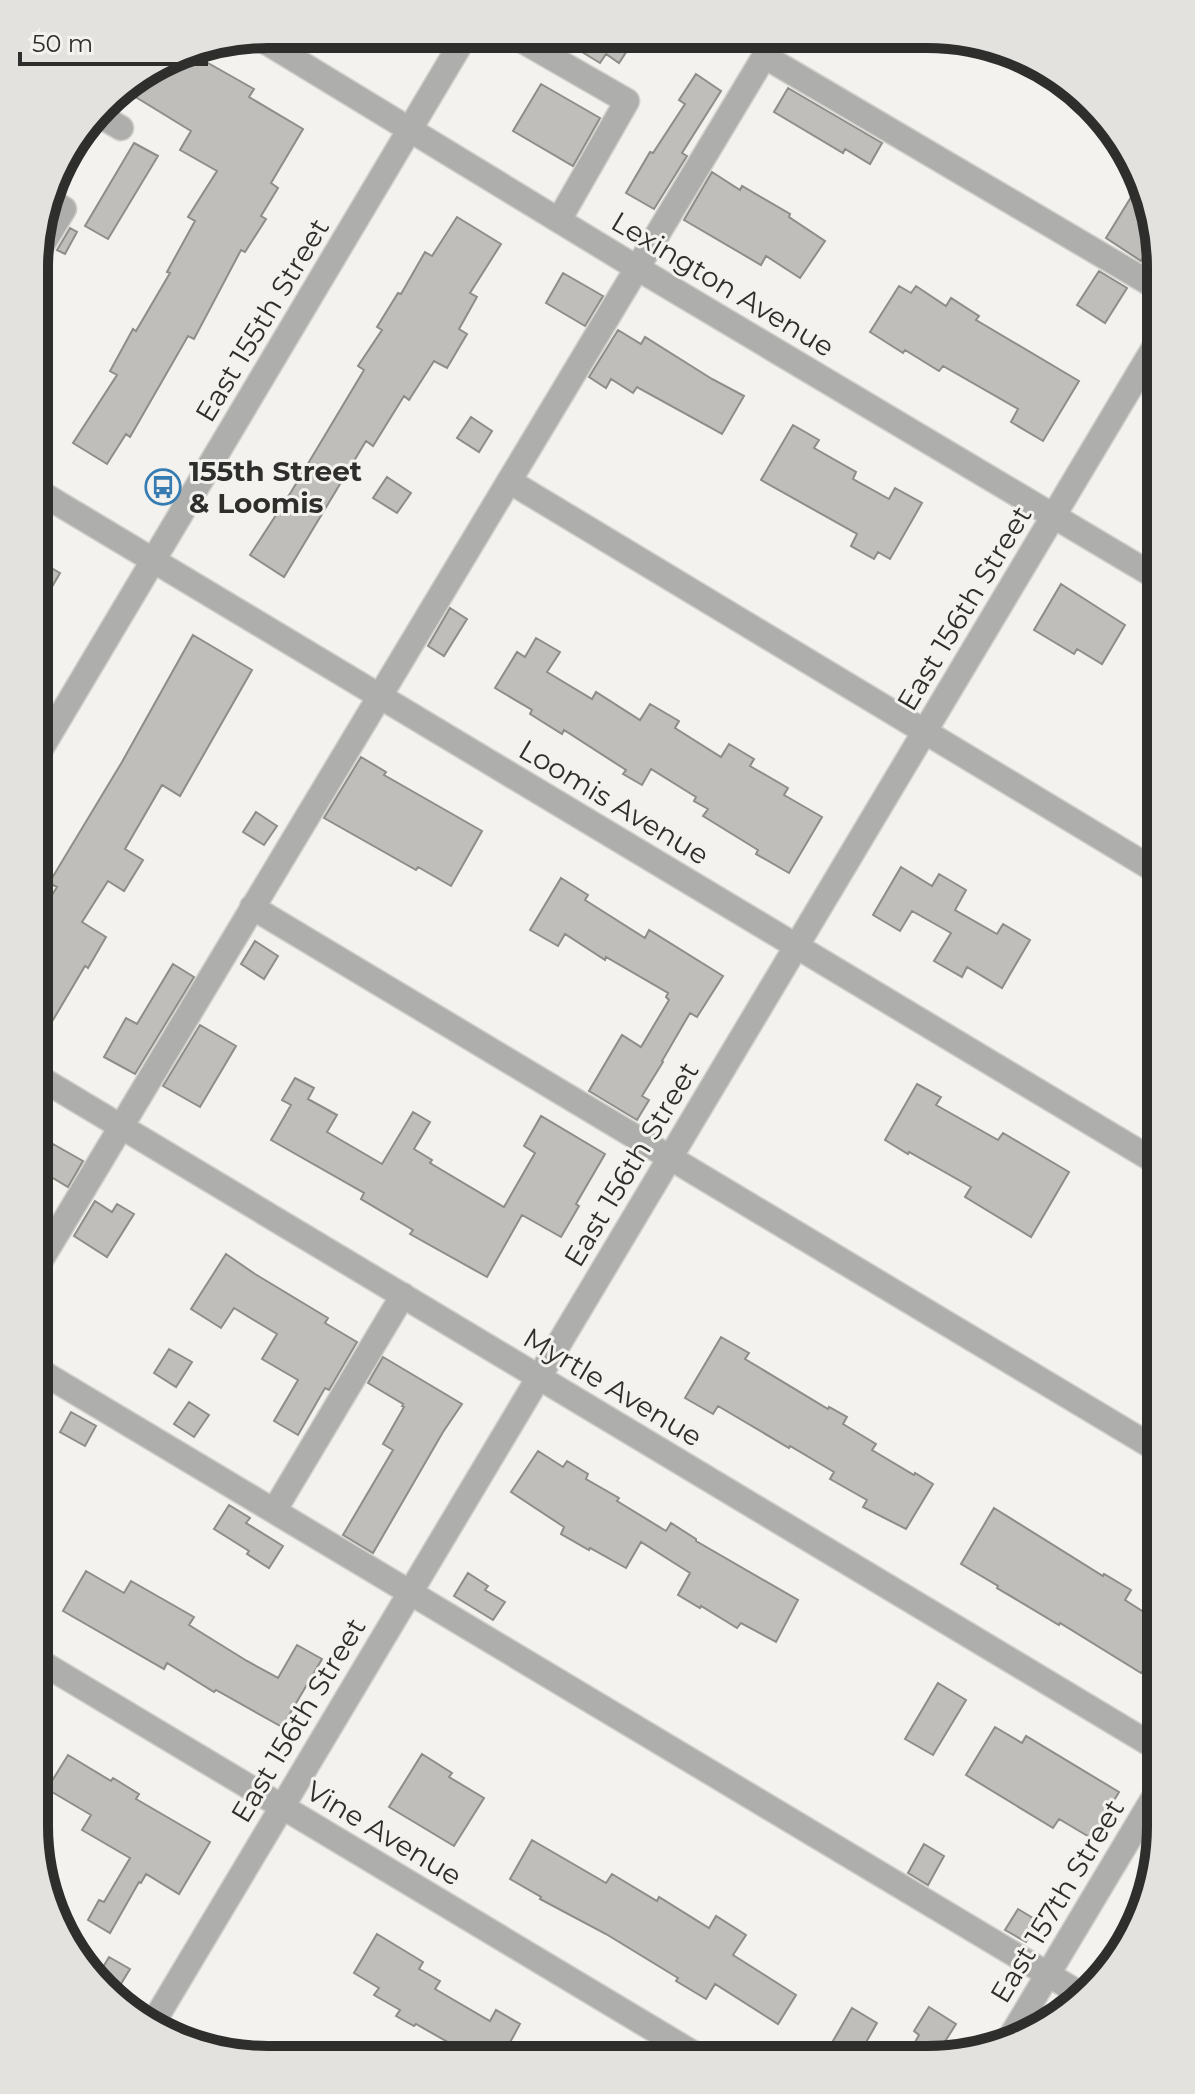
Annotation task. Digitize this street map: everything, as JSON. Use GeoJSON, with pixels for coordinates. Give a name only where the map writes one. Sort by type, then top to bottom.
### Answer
{"type":"FeatureCollection","features":[{"type":"Feature","properties":{"kind":"street","name":"Lexington Avenue"},"geometry":{"type":"LineString","coordinates":[[276,48],[637,268],[1147,572]]}},
{"type":"Feature","properties":{"kind":"street","name":"East 155th Street"},"geometry":{"type":"LineString","coordinates":[[48,737],[458,48]]}},
{"type":"Feature","properties":{"kind":"street"},"geometry":{"type":"LineString","coordinates":[[535,48],[627,101],[559,220]]}},
{"type":"Feature","properties":{"kind":"street"},"geometry":{"type":"LineString","coordinates":[[48,1248],[769,48]]}},
{"type":"Feature","properties":{"kind":"street"},"geometry":{"type":"LineString","coordinates":[[773,48],[1147,281]]}},
{"type":"Feature","properties":{"kind":"street"},"geometry":{"type":"LineString","coordinates":[[106,120],[121,128]]}},
{"type":"Feature","properties":{"kind":"street"},"geometry":{"type":"LineString","coordinates":[[52,229],[64,209],[57,205]]}},
{"type":"Feature","properties":{"kind":"street","name":"East 156th Street"},"geometry":{"type":"LineString","coordinates":[[157,2016],[1147,360]]}},
{"type":"Feature","properties":{"kind":"street"},"geometry":{"type":"LineString","coordinates":[[509,481],[1147,866]]}},
{"type":"Feature","properties":{"kind":"street","name":"Loomis Avenue"},"geometry":{"type":"LineString","coordinates":[[48,497],[1147,1157]]}},
{"type":"Feature","properties":{"kind":"street"},"geometry":{"type":"LineString","coordinates":[[252,907],[1147,1444]]}},
{"type":"Feature","properties":{"kind":"street","name":"Myrtle Avenue"},"geometry":{"type":"LineString","coordinates":[[48,1083],[1147,1742]]}},
{"type":"Feature","properties":{"kind":"street"},"geometry":{"type":"LineString","coordinates":[[274,1511],[403,1295]]}},
{"type":"Feature","properties":{"kind":"street"},"geometry":{"type":"LineString","coordinates":[[48,1376],[1073,1990]]}},
{"type":"Feature","properties":{"kind":"street","name":"Vine Avenue"},"geometry":{"type":"LineString","coordinates":[[48,1666],[681,2046]]}},
{"type":"Feature","properties":{"kind":"street","name":"East 157th Street"},"geometry":{"type":"LineString","coordinates":[[1017,2026],[1147,1809]]}},
{"type":"Feature","properties":{"kind":"building"},"geometry":{"type":"Polygon","coordinates":[[[576,48],[629,48],[619,63],[606,54],[600,63],[576,48]]]}},
{"type":"Feature","properties":{"kind":"building"},"geometry":{"type":"Polygon","coordinates":[[[200,59],[254,89],[249,97],[303,129],[271,183],[278,188],[261,216],[266,219],[245,252],[241,250],[194,339],[188,336],[130,437],[126,434],[107,464],[73,443],[117,375],[110,371],[170,273],[167,272],[195,221],[188,217],[217,171],[180,150],[191,131],[132,95],[158,77],[200,59]]]}},
{"type":"Feature","properties":{"kind":"building"},"geometry":{"type":"Polygon","coordinates":[[[696,74],[721,91],[682,153],[687,156],[654,209],[626,193],[650,152],[653,153],[685,104],[679,100],[696,74]]]}},
{"type":"Feature","properties":{"kind":"building"},"geometry":{"type":"Polygon","coordinates":[[[541,84],[600,118],[573,166],[513,131],[541,84]]]}},
{"type":"Feature","properties":{"kind":"building"},"geometry":{"type":"Polygon","coordinates":[[[788,88],[882,143],[870,164],[845,149],[843,153],[774,112],[788,88]]]}},
{"type":"Feature","properties":{"kind":"building"},"geometry":{"type":"Polygon","coordinates":[[[134,143],[158,156],[108,239],[85,226],[134,143]]]}},
{"type":"Feature","properties":{"kind":"building"},"geometry":{"type":"Polygon","coordinates":[[[712,172],[740,190],[742,186],[790,214],[789,217],[825,241],[800,278],[766,256],[761,265],[684,220],[712,172]]]}},
{"type":"Feature","properties":{"kind":"building"},"geometry":{"type":"Polygon","coordinates":[[[1133,193],[1147,250],[1141,261],[1106,238],[1133,193]]]}},
{"type":"Feature","properties":{"kind":"building"},"geometry":{"type":"Polygon","coordinates":[[[457,217],[501,244],[470,293],[477,297],[459,329],[467,334],[447,368],[434,361],[409,400],[404,396],[373,446],[366,441],[284,577],[250,555],[364,370],[358,366],[382,330],[377,327],[398,293],[401,294],[425,252],[432,256],[457,217]]]}},
{"type":"Feature","properties":{"kind":"building"},"geometry":{"type":"Polygon","coordinates":[[[70,228],[77,232],[65,254],[57,250],[70,228]]]}},
{"type":"Feature","properties":{"kind":"building"},"geometry":{"type":"Polygon","coordinates":[[[1099,271],[1127,288],[1105,323],[1077,305],[1099,271]]]}},
{"type":"Feature","properties":{"kind":"building"},"geometry":{"type":"Polygon","coordinates":[[[563,273],[603,296],[585,326],[546,303],[563,273]]]}},
{"type":"Feature","properties":{"kind":"building"},"geometry":{"type":"Polygon","coordinates":[[[899,286],[911,293],[916,286],[946,306],[951,298],[979,316],[976,320],[1079,381],[1043,441],[1011,422],[1018,409],[943,366],[939,371],[870,332],[899,286]]]}},
{"type":"Feature","properties":{"kind":"building"},"geometry":{"type":"Polygon","coordinates":[[[618,330],[641,344],[645,337],[744,396],[722,434],[637,387],[633,393],[611,379],[606,388],[589,377],[618,330]]]}},
{"type":"Feature","properties":{"kind":"building"},"geometry":{"type":"Polygon","coordinates":[[[471,417],[492,431],[479,452],[457,438],[471,417]]]}},
{"type":"Feature","properties":{"kind":"building"},"geometry":{"type":"Polygon","coordinates":[[[793,425],[819,440],[814,448],[856,472],[853,479],[889,499],[895,488],[922,503],[890,559],[878,552],[874,559],[851,546],[857,534],[761,480],[793,425]]]}},
{"type":"Feature","properties":{"kind":"building"},"geometry":{"type":"Polygon","coordinates":[[[387,477],[411,493],[397,513],[373,498],[387,477]]]}},
{"type":"Feature","properties":{"kind":"building"},"geometry":{"type":"Polygon","coordinates":[[[48,566],[60,573],[48,594],[48,566]]]}},
{"type":"Feature","properties":{"kind":"building"},"geometry":{"type":"Polygon","coordinates":[[[1061,584],[1125,625],[1102,664],[1077,649],[1074,654],[1034,630],[1061,584]]]}},
{"type":"Feature","properties":{"kind":"building"},"geometry":{"type":"Polygon","coordinates":[[[450,608],[467,619],[444,656],[428,646],[450,608]]]}},
{"type":"Feature","properties":{"kind":"building"},"geometry":{"type":"Polygon","coordinates":[[[193,635],[252,670],[180,796],[162,785],[125,849],[143,860],[124,891],[108,881],[82,922],[106,937],[53,1020],[48,1017],[48,902],[57,887],[49,883],[193,635]]]}},
{"type":"Feature","properties":{"kind":"building"},"geometry":{"type":"Polygon","coordinates":[[[536,638],[560,652],[547,672],[592,699],[596,692],[640,720],[650,704],[679,721],[675,728],[721,757],[729,744],[754,759],[750,766],[788,788],[784,795],[822,817],[789,873],[703,816],[708,809],[694,801],[696,797],[651,769],[642,785],[623,774],[626,770],[564,730],[562,734],[530,714],[532,710],[495,688],[517,652],[525,657],[536,638]]]}},
{"type":"Feature","properties":{"kind":"building"},"geometry":{"type":"Polygon","coordinates":[[[361,757],[386,772],[384,775],[482,831],[451,886],[418,867],[416,870],[324,818],[361,757]]]}},
{"type":"Feature","properties":{"kind":"building"},"geometry":{"type":"Polygon","coordinates":[[[256,812],[277,826],[264,845],[243,832],[256,812]]]}},
{"type":"Feature","properties":{"kind":"building"},"geometry":{"type":"Polygon","coordinates":[[[901,867],[932,886],[939,874],[966,890],[955,910],[997,934],[1003,924],[1030,940],[1002,988],[967,967],[962,977],[934,961],[951,933],[912,911],[900,931],[873,915],[901,867]]]}},
{"type":"Feature","properties":{"kind":"building"},"geometry":{"type":"Polygon","coordinates":[[[561,878],[588,895],[585,900],[645,938],[649,930],[723,976],[697,1017],[690,1013],[642,1096],[649,1100],[637,1120],[589,1091],[622,1035],[641,1047],[669,1000],[666,997],[668,993],[606,957],[605,960],[565,934],[558,946],[530,930],[561,878]]]}},
{"type":"Feature","properties":{"kind":"building"},"geometry":{"type":"Polygon","coordinates":[[[255,941],[278,956],[264,979],[241,964],[255,941]]]}},
{"type":"Feature","properties":{"kind":"building"},"geometry":{"type":"Polygon","coordinates":[[[173,964],[194,977],[135,1074],[104,1057],[126,1018],[137,1024],[173,964]]]}},
{"type":"Feature","properties":{"kind":"building"},"geometry":{"type":"Polygon","coordinates":[[[200,1025],[236,1046],[200,1107],[163,1086],[200,1025]]]}},
{"type":"Feature","properties":{"kind":"building"},"geometry":{"type":"Polygon","coordinates":[[[295,1078],[314,1088],[308,1099],[337,1115],[327,1132],[382,1164],[413,1112],[430,1122],[414,1149],[432,1160],[430,1163],[504,1207],[535,1153],[524,1146],[541,1116],[605,1154],[561,1237],[522,1215],[487,1277],[410,1234],[413,1230],[361,1199],[364,1193],[271,1140],[291,1105],[282,1100],[295,1078]]]}},
{"type":"Feature","properties":{"kind":"building"},"geometry":{"type":"Polygon","coordinates":[[[917,1084],[941,1097],[936,1105],[998,1140],[1003,1133],[1069,1172],[1031,1237],[965,1197],[971,1187],[885,1140],[917,1084]]]}},
{"type":"Feature","properties":{"kind":"building"},"geometry":{"type":"Polygon","coordinates":[[[53,1144],[83,1161],[68,1187],[48,1175],[48,1152],[53,1144]]]}},
{"type":"Feature","properties":{"kind":"building"},"geometry":{"type":"Polygon","coordinates":[[[95,1201],[112,1212],[117,1204],[134,1214],[107,1257],[74,1236],[95,1201]]]}},
{"type":"Feature","properties":{"kind":"building"},"geometry":{"type":"Polygon","coordinates":[[[226,1254],[328,1318],[325,1323],[357,1342],[298,1435],[274,1421],[298,1380],[262,1359],[277,1334],[234,1308],[221,1328],[191,1309],[226,1254]]]}},
{"type":"Feature","properties":{"kind":"building"},"geometry":{"type":"Polygon","coordinates":[[[721,1337],[749,1353],[745,1359],[828,1409],[847,1417],[843,1424],[876,1444],[872,1450],[933,1484],[906,1529],[863,1507],[867,1500],[830,1479],[834,1472],[718,1406],[713,1414],[685,1398],[721,1337]]]}},
{"type":"Feature","properties":{"kind":"building"},"geometry":{"type":"Polygon","coordinates":[[[169,1349],[192,1362],[176,1387],[154,1373],[169,1349]]]}},
{"type":"Feature","properties":{"kind":"building"},"geometry":{"type":"Polygon","coordinates":[[[383,1357],[462,1404],[373,1553],[343,1535],[393,1450],[383,1444],[404,1407],[368,1383],[383,1357]]]}},
{"type":"Feature","properties":{"kind":"building"},"geometry":{"type":"Polygon","coordinates":[[[189,1402],[209,1415],[194,1437],[174,1424],[189,1402]]]}},
{"type":"Feature","properties":{"kind":"building"},"geometry":{"type":"Polygon","coordinates":[[[71,1412],[96,1426],[85,1446],[60,1432],[71,1412]]]}},
{"type":"Feature","properties":{"kind":"building"},"geometry":{"type":"Polygon","coordinates":[[[538,1451],[563,1467],[567,1461],[588,1474],[586,1479],[666,1531],[671,1523],[696,1541],[798,1600],[776,1642],[741,1623],[737,1628],[678,1595],[690,1573],[641,1542],[626,1568],[561,1534],[564,1527],[511,1492],[538,1451]]]}},
{"type":"Feature","properties":{"kind":"building"},"geometry":{"type":"Polygon","coordinates":[[[229,1505],[250,1518],[246,1523],[283,1546],[269,1568],[214,1529],[229,1505]]]}},
{"type":"Feature","properties":{"kind":"building"},"geometry":{"type":"Polygon","coordinates":[[[994,1508],[1131,1590],[1125,1600],[1147,1614],[1147,1669],[1141,1673],[961,1564],[994,1508]]]}},
{"type":"Feature","properties":{"kind":"building"},"geometry":{"type":"Polygon","coordinates":[[[86,1571],[124,1593],[131,1581],[194,1617],[189,1625],[278,1678],[297,1645],[322,1659],[282,1727],[216,1690],[214,1692],[167,1663],[164,1669],[63,1611],[86,1571]]]}},
{"type":"Feature","properties":{"kind":"building"},"geometry":{"type":"Polygon","coordinates":[[[468,1573],[488,1586],[485,1590],[505,1602],[493,1620],[454,1596],[468,1573]]]}},
{"type":"Feature","properties":{"kind":"building"},"geometry":{"type":"Polygon","coordinates":[[[938,1683],[966,1700],[933,1755],[905,1739],[938,1683]]]}},
{"type":"Feature","properties":{"kind":"building"},"geometry":{"type":"Polygon","coordinates":[[[995,1727],[1022,1743],[1026,1736],[1119,1792],[1091,1838],[1059,1819],[1053,1828],[966,1775],[995,1727]]]}},
{"type":"Feature","properties":{"kind":"building"},"geometry":{"type":"Polygon","coordinates":[[[422,1754],[452,1773],[449,1777],[484,1798],[454,1846],[389,1807],[422,1754]]]}},
{"type":"Feature","properties":{"kind":"building"},"geometry":{"type":"Polygon","coordinates":[[[68,1755],[111,1781],[113,1778],[139,1794],[136,1799],[210,1842],[179,1894],[146,1874],[110,1933],[88,1920],[99,1900],[104,1902],[130,1858],[82,1830],[91,1815],[48,1787],[68,1755]]]}},
{"type":"Feature","properties":{"kind":"building"},"geometry":{"type":"Polygon","coordinates":[[[532,1840],[606,1883],[612,1874],[657,1901],[659,1897],[709,1928],[716,1916],[746,1935],[733,1955],[796,1995],[778,2024],[715,1984],[706,1999],[676,1981],[678,1978],[510,1879],[532,1840]]]}},
{"type":"Feature","properties":{"kind":"building"},"geometry":{"type":"Polygon","coordinates":[[[924,1844],[944,1856],[928,1885],[908,1873],[924,1844]]]}},
{"type":"Feature","properties":{"kind":"building"},"geometry":{"type":"Polygon","coordinates":[[[1018,1909],[1038,1921],[1026,1942],[1005,1930],[1018,1909]]]}},
{"type":"Feature","properties":{"kind":"building"},"geometry":{"type":"Polygon","coordinates":[[[377,1934],[423,1962],[419,1969],[440,1981],[435,1989],[490,2021],[496,2010],[520,2024],[508,2046],[455,2046],[396,2016],[400,2010],[374,1995],[379,1988],[354,1973],[377,1934]]]}},
{"type":"Feature","properties":{"kind":"building"},"geometry":{"type":"Polygon","coordinates":[[[109,1957],[130,1969],[119,1987],[101,1970],[109,1957]]]}},
{"type":"Feature","properties":{"kind":"building"},"geometry":{"type":"Polygon","coordinates":[[[929,2007],[956,2024],[942,2046],[913,2046],[919,2035],[914,2031],[929,2007]]]}},
{"type":"Feature","properties":{"kind":"building"},"geometry":{"type":"Polygon","coordinates":[[[852,2008],[877,2023],[864,2046],[830,2046],[852,2008]]]}},
{"type":"Feature","properties":{"kind":"place","name":"155th Street & Loomis"},"geometry":{"type":"Point","coordinates":[163,487]}}]}
